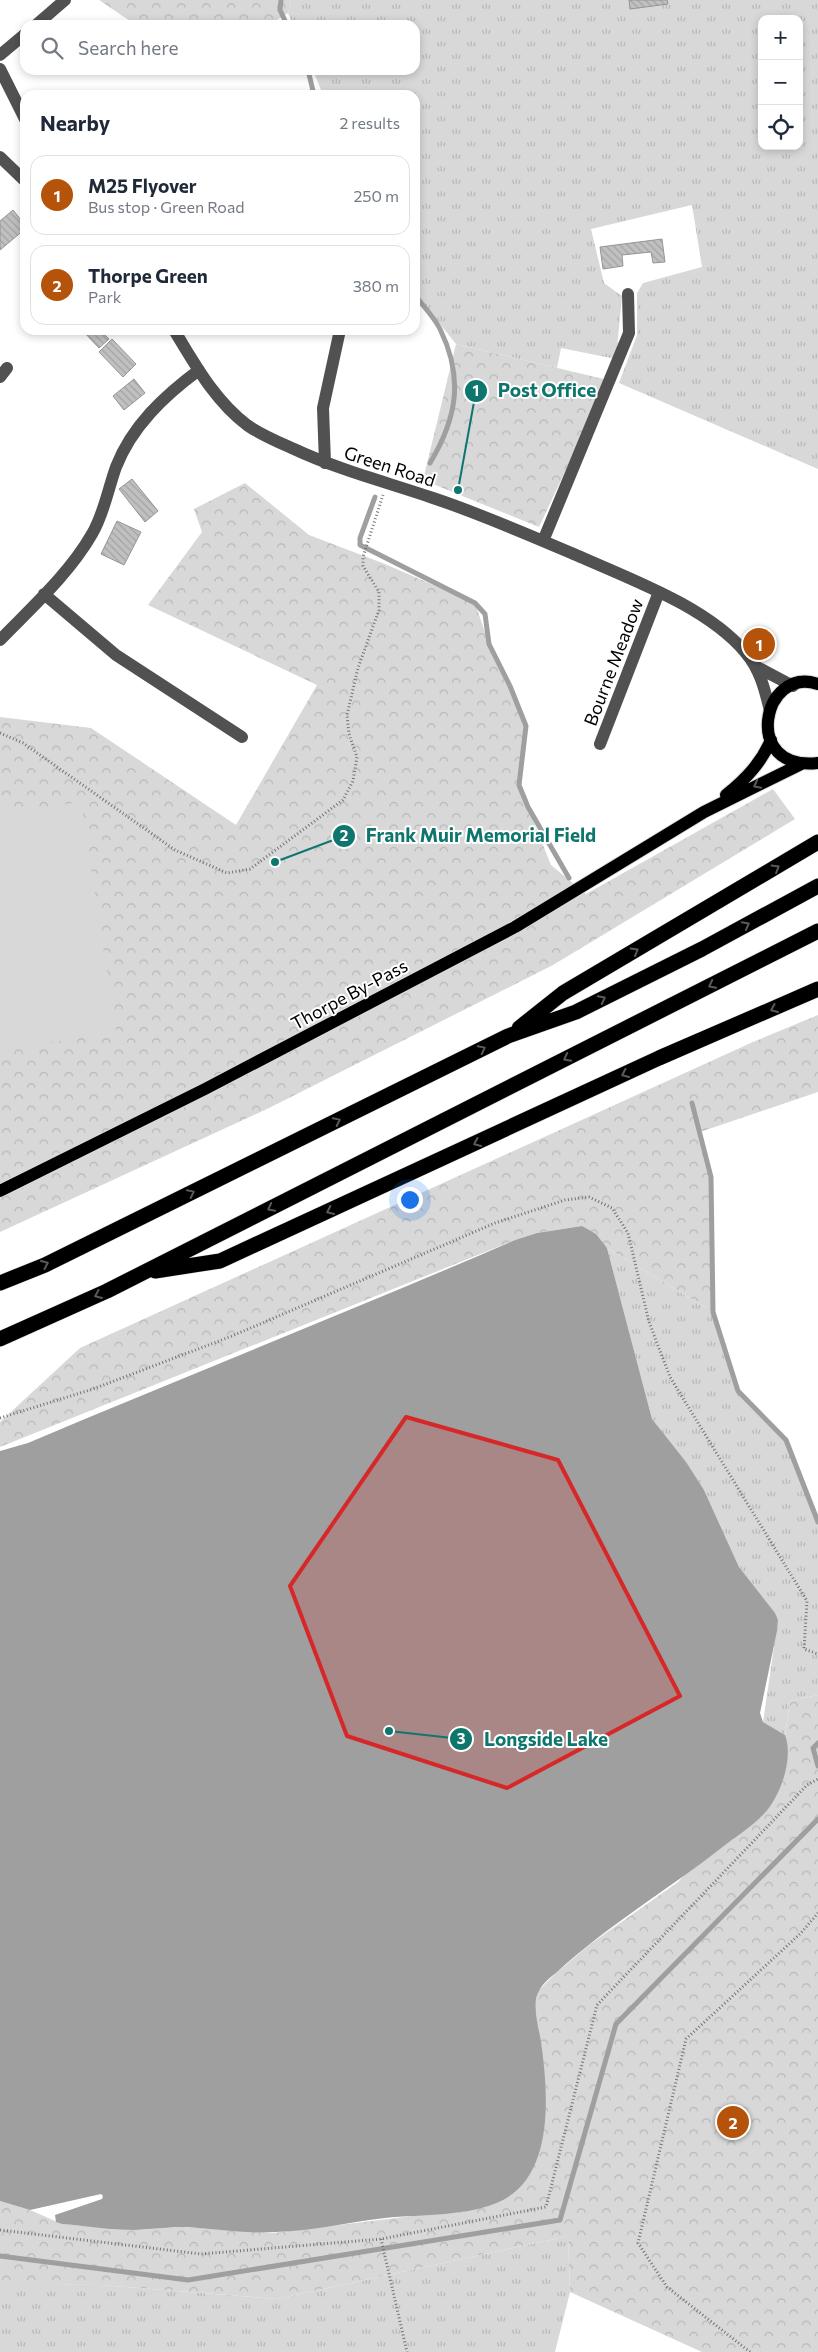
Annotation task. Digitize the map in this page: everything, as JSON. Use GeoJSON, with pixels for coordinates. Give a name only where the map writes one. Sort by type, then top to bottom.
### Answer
{"type":"FeatureCollection","features":[{"type":"Feature","properties":{"kind":"highway"},"geometry":{"type":"LineString","coordinates":[[508,1036],[563,993],[815,844]]}},
{"type":"Feature","properties":{"kind":"highway"},"geometry":{"type":"LineString","coordinates":[[0,1283],[45,1265],[508,1036],[576,1012],[702,949],[818,886]]}},
{"type":"Feature","properties":{"kind":"highway"},"geometry":{"type":"LineString","coordinates":[[0,1339],[142,1273],[818,931]]}},
{"type":"Feature","properties":{"kind":"highway"},"geometry":{"type":"LineString","coordinates":[[142,1273],[220,1261],[659,1058],[818,989]]}},
{"type":"Feature","properties":{"kind":"main road"},"geometry":{"type":"LineString","coordinates":[[818,684],[798,684],[784,690],[773,702],[767,717],[768,733],[774,748],[786,758],[801,764],[818,764]]}},
{"type":"Feature","properties":{"kind":"main road","name":"Thorpe By-Pass"},"geometry":{"type":"LineString","coordinates":[[704,812],[739,784],[762,759],[771,740]]}},
{"type":"Feature","properties":{"kind":"main road","name":"Thorpe By-Pass"},"geometry":{"type":"LineString","coordinates":[[0,1191],[196,1094],[515,927],[704,812],[801,764]]}},
{"type":"Feature","properties":{"kind":"street"},"geometry":{"type":"LineString","coordinates":[[42,20],[64,0]]}},
{"type":"Feature","properties":{"kind":"street"},"geometry":{"type":"LineString","coordinates":[[0,55],[20,38]]}},
{"type":"Feature","properties":{"kind":"street"},"geometry":{"type":"LineString","coordinates":[[0,69],[20,109]]}},
{"type":"Feature","properties":{"kind":"street"},"geometry":{"type":"LineString","coordinates":[[0,157],[20,177]]}},
{"type":"Feature","properties":{"kind":"street"},"geometry":{"type":"LineString","coordinates":[[543,541],[629,333],[628,294]]}},
{"type":"Feature","properties":{"kind":"street","name":"Green Road"},"geometry":{"type":"LineString","coordinates":[[177,335],[211,390],[229,410],[248,426],[274,441],[326,463],[432,498],[543,541],[659,592],[690,609],[722,631],[745,651],[757,668],[770,711]]}},
{"type":"Feature","properties":{"kind":"street"},"geometry":{"type":"LineString","coordinates":[[326,463],[323,408],[339,335]]}},
{"type":"Feature","properties":{"kind":"street"},"geometry":{"type":"LineString","coordinates":[[0,640],[74,561],[93,533],[116,467],[125,446],[138,426],[199,370]]}},
{"type":"Feature","properties":{"kind":"street","name":"Bourne Meadow"},"geometry":{"type":"LineString","coordinates":[[600,744],[659,592]]}},
{"type":"Feature","properties":{"kind":"street"},"geometry":{"type":"LineString","coordinates":[[44,594],[116,655],[242,738]]}},
{"type":"Feature","properties":{"kind":"street","name":"Green Road"},"geometry":{"type":"LineString","coordinates":[[757,668],[793,686]]}},
{"type":"Feature","properties":{"kind":"path"},"geometry":{"type":"LineString","coordinates":[[0,732],[23,744],[175,850],[228,873],[250,869],[343,800],[353,781],[357,756],[350,734],[347,715],[358,668],[379,610],[379,592],[363,566],[363,557],[387,484]]}},
{"type":"Feature","properties":{"kind":"path"},"geometry":{"type":"LineString","coordinates":[[0,1418],[93,1389],[232,1336],[495,1222],[565,1200],[589,1197],[612,1208],[628,1232],[649,1322],[670,1377],[807,1601],[804,1649],[818,1654]]}},
{"type":"Feature","properties":{"kind":"path"},"geometry":{"type":"LineString","coordinates":[[0,2230],[201,2254],[382,2239],[546,2207],[597,2004],[808,1785],[818,1779]]}},
{"type":"Feature","properties":{"kind":"path"},"geometry":{"type":"LineString","coordinates":[[750,2352],[667,2287],[638,2243],[686,2039],[801,1933],[818,1913]]}},
{"type":"Feature","properties":{"kind":"path"},"geometry":{"type":"LineString","coordinates":[[382,2239],[407,2352]]}},
{"type":"Feature","properties":{"kind":"highlighted area"},"geometry":{"type":"Polygon","coordinates":[[[406,1417],[558,1460],[680,1696],[507,1788],[347,1736],[290,1586],[406,1417]]]}},
{"type":"Feature","properties":{"kind":"green space"},"geometry":{"type":"Polygon","coordinates":[[[99,0],[289,0],[291,3],[288,13],[277,20],[129,20],[99,0]]]}},
{"type":"Feature","properties":{"kind":"green space"},"geometry":{"type":"Polygon","coordinates":[[[289,0],[818,0],[818,469],[619,383],[637,335],[637,293],[643,283],[702,267],[692,205],[591,229],[604,283],[622,296],[616,359],[561,348],[557,368],[456,344],[420,299],[420,90],[321,90],[315,75],[420,75],[420,20],[291,20],[288,13],[291,3],[289,0]]]}},
{"type":"Feature","properties":{"kind":"green space"},"geometry":{"type":"Polygon","coordinates":[[[456,344],[608,380],[539,527],[423,480],[456,344]]]}},
{"type":"Feature","properties":{"kind":"green space"},"geometry":{"type":"Polygon","coordinates":[[[245,483],[309,535],[385,564],[475,603],[489,644],[526,726],[519,785],[551,865],[586,894],[773,789],[795,819],[553,965],[267,1109],[0,1232],[0,717],[91,728],[236,825],[317,685],[148,605],[202,532],[194,509],[245,483]]]}},
{"type":"Feature","properties":{"kind":"green space"},"geometry":{"type":"Polygon","coordinates":[[[81,802],[116,1032],[0,1050],[0,814],[81,802]]]}},
{"type":"Feature","properties":{"kind":"green space"},"geometry":{"type":"Polygon","coordinates":[[[818,1015],[818,1092],[700,1132],[711,1177],[713,1312],[607,1248],[582,1226],[537,1233],[515,1240],[0,1447],[0,1422],[80,1348],[753,1042],[818,1015]]]}},
{"type":"Feature","properties":{"kind":"green space"},"geometry":{"type":"Polygon","coordinates":[[[607,1248],[713,1312],[738,1391],[786,1440],[818,1522],[818,1695],[790,1701],[785,1735],[763,1722],[778,1620],[739,1567],[704,1490],[652,1419],[607,1248]]]}},
{"type":"Feature","properties":{"kind":"green space"},"geometry":{"type":"Polygon","coordinates":[[[818,1695],[818,2352],[702,2352],[570,2292],[568,2236],[277,2299],[101,2285],[0,2284],[0,2201],[30,2210],[62,2224],[133,2230],[183,2227],[273,2233],[486,2207],[538,1991],[589,1945],[678,1882],[786,1765],[785,1735],[790,1701],[818,1695]]]}},
{"type":"Feature","properties":{"kind":"green space"},"geometry":{"type":"Polygon","coordinates":[[[568,2236],[570,2292],[555,2352],[0,2352],[0,2283],[101,2285],[277,2299],[568,2236]]]}},
{"type":"Feature","properties":{"kind":"shaded area"},"geometry":{"type":"Polygon","coordinates":[[[582,1226],[596,1234],[607,1248],[652,1419],[686,1462],[704,1490],[739,1567],[775,1613],[778,1620],[760,1713],[763,1722],[785,1735],[788,1752],[786,1771],[771,1805],[754,1823],[596,1939],[549,1978],[540,1988],[536,2009],[544,2062],[546,2106],[544,2129],[540,2151],[532,2171],[520,2187],[503,2200],[460,2212],[385,2218],[303,2230],[265,2232],[187,2227],[126,2230],[56,2222],[55,2215],[102,2199],[103,2196],[101,2194],[30,2210],[0,2201],[0,1451],[28,1443],[515,1240],[537,1233],[582,1226]]]}},
{"type":"Feature","properties":{"kind":"building"},"geometry":{"type":"Polygon","coordinates":[[[629,0],[667,0],[668,4],[630,9],[629,0]]]}},
{"type":"Feature","properties":{"kind":"building"},"geometry":{"type":"Polygon","coordinates":[[[13,210],[20,219],[20,233],[0,250],[0,221],[13,210]]]}},
{"type":"Feature","properties":{"kind":"building"},"geometry":{"type":"Polygon","coordinates":[[[662,239],[665,262],[653,263],[651,252],[622,255],[623,266],[603,269],[600,247],[662,239]]]}},
{"type":"Feature","properties":{"kind":"building"},"geometry":{"type":"Polygon","coordinates":[[[87,335],[105,335],[109,339],[99,348],[87,335]]]}},
{"type":"Feature","properties":{"kind":"building"},"geometry":{"type":"Polygon","coordinates":[[[112,339],[136,364],[123,377],[99,352],[112,339]]]}},
{"type":"Feature","properties":{"kind":"building"},"geometry":{"type":"Polygon","coordinates":[[[134,379],[145,393],[124,410],[113,396],[134,379]]]}},
{"type":"Feature","properties":{"kind":"building"},"geometry":{"type":"Polygon","coordinates":[[[132,479],[158,511],[145,522],[119,489],[132,479]]]}},
{"type":"Feature","properties":{"kind":"building"},"geometry":{"type":"Polygon","coordinates":[[[117,521],[141,532],[124,565],[101,554],[117,521]]]}},
{"type":"Feature","properties":{"kind":"waterway"},"geometry":{"type":"LineString","coordinates":[[281,0],[280,10],[285,20]]}},
{"type":"Feature","properties":{"kind":"waterway"},"geometry":{"type":"LineString","coordinates":[[309,75],[313,90]]}},
{"type":"Feature","properties":{"kind":"waterway"},"geometry":{"type":"LineString","coordinates":[[420,301],[440,329],[448,347],[455,381],[451,414],[446,430],[430,463]]}},
{"type":"Feature","properties":{"kind":"waterway"},"geometry":{"type":"LineString","coordinates":[[375,497],[360,538],[360,545],[475,603],[485,614],[489,644],[510,686],[526,726],[519,785],[528,807],[569,878]]}},
{"type":"Feature","properties":{"kind":"waterway"},"geometry":{"type":"LineString","coordinates":[[692,1103],[711,1177],[713,1312],[738,1391],[786,1440],[818,1522]]}},
{"type":"Feature","properties":{"kind":"waterway"},"geometry":{"type":"LineString","coordinates":[[818,1743],[813,1748],[818,1766]]}},
{"type":"Feature","properties":{"kind":"waterway"},"geometry":{"type":"LineString","coordinates":[[0,2256],[188,2280],[560,2220],[616,2024],[818,1819]]}},
{"type":"Feature","properties":{"kind":"place","name":"Post Office"},"geometry":{"type":"Point","coordinates":[458,490]}},
{"type":"Feature","properties":{"kind":"place","name":"M25 Flyover"},"geometry":{"type":"Point","coordinates":[759,644]}},
{"type":"Feature","properties":{"kind":"place","name":"Frank Muir Memorial Field"},"geometry":{"type":"Point","coordinates":[275,862]}},
{"type":"Feature","properties":{"kind":"place","name":"Longside Lake"},"geometry":{"type":"Point","coordinates":[389,1731]}},
{"type":"Feature","properties":{"kind":"place","name":"Thorpe Green"},"geometry":{"type":"Point","coordinates":[733,2122]}}]}
